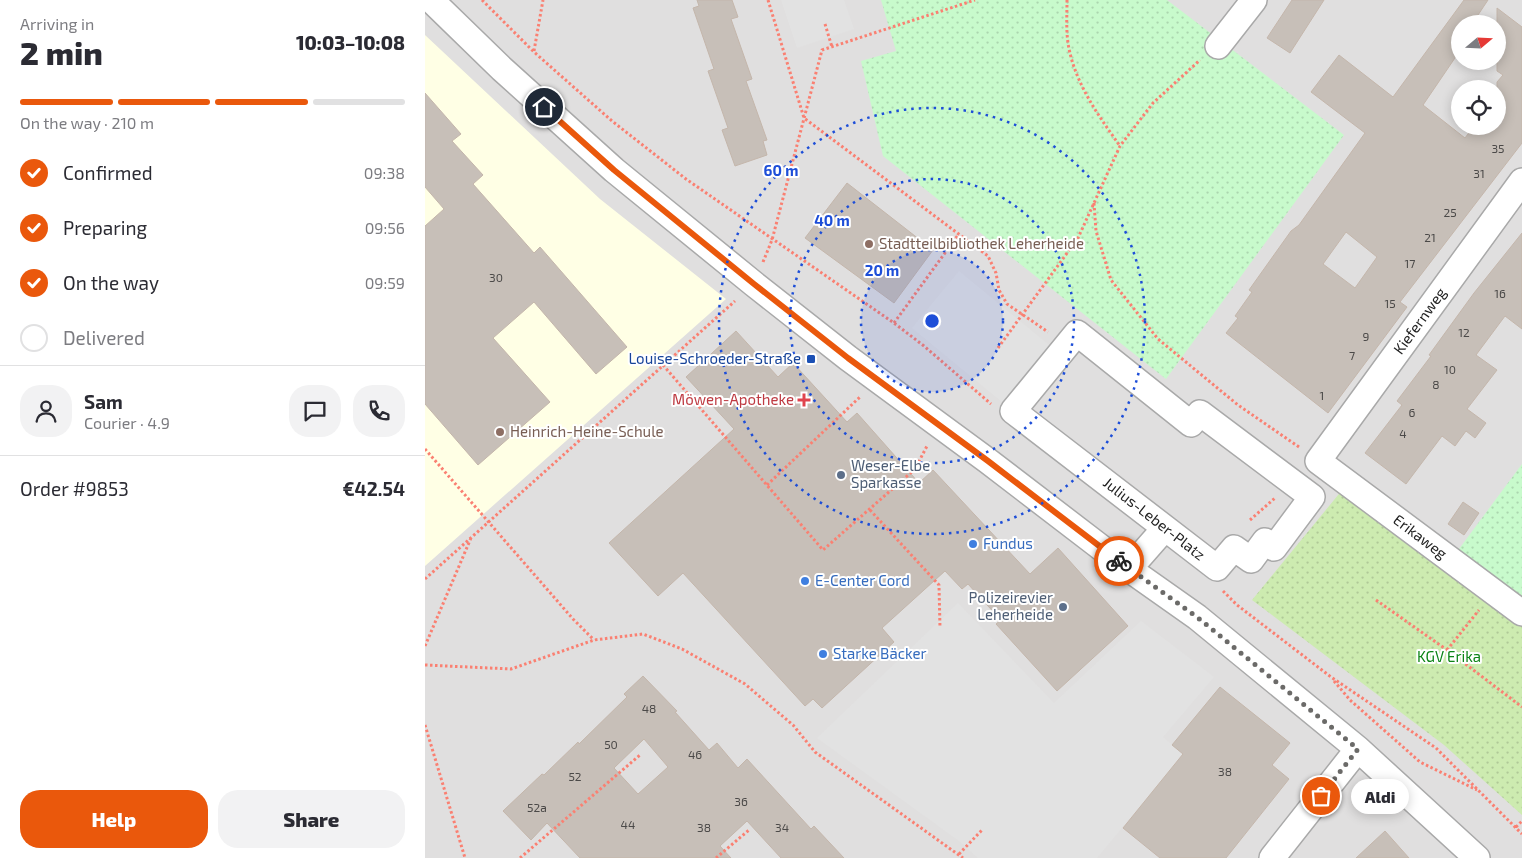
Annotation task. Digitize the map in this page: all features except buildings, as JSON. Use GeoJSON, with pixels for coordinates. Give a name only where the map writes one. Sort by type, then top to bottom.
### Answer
{"type":"FeatureCollection","features":[{"type":"Feature","properties":{"kind":"street"},"geometry":{"type":"LineString","coordinates":[[431,0],[502,69],[614,170],[754,284],[878,380],[1129,569],[1197,617],[1358,749],[1477,858]]}},
{"type":"Feature","properties":{"kind":"street"},"geometry":{"type":"LineString","coordinates":[[1218,46],[1254,0]]}},
{"type":"Feature","properties":{"kind":"street","name":"Kiefernweg"},"geometry":{"type":"LineString","coordinates":[[1318,461],[1522,181]]}},
{"type":"Feature","properties":{"kind":"street","name":"Julius-Leber-Platz"},"geometry":{"type":"LineString","coordinates":[[1077,333],[1191,424],[1201,412],[1312,497],[1274,548],[1265,541],[1251,560],[1234,548],[1217,568],[1165,528],[1013,411],[1077,333]]}},
{"type":"Feature","properties":{"kind":"street","name":"Erikaweg"},"geometry":{"type":"LineString","coordinates":[[1318,461],[1522,613]]}},
{"type":"Feature","properties":{"kind":"street"},"geometry":{"type":"LineString","coordinates":[[1129,569],[1165,528]]}},
{"type":"Feature","properties":{"kind":"street"},"geometry":{"type":"LineString","coordinates":[[1272,858],[1358,749]]}},
{"type":"Feature","properties":{"kind":"path"},"geometry":{"type":"LineString","coordinates":[[482,0],[534,52],[612,121],[686,179],[894,323],[924,346],[997,411]]}},
{"type":"Feature","properties":{"kind":"path"},"geometry":{"type":"LineString","coordinates":[[534,52],[543,0]]}},
{"type":"Feature","properties":{"kind":"path"},"geometry":{"type":"LineString","coordinates":[[768,0],[804,118],[988,256],[996,272],[999,290],[1007,304],[1067,345]]}},
{"type":"Feature","properties":{"kind":"path"},"geometry":{"type":"LineString","coordinates":[[425,579],[754,284],[772,240],[822,50],[975,0]]}},
{"type":"Feature","properties":{"kind":"path"},"geometry":{"type":"LineString","coordinates":[[1067,0],[1068,43],[1078,77],[1085,93],[1121,146]]}},
{"type":"Feature","properties":{"kind":"path"},"geometry":{"type":"LineString","coordinates":[[825,24],[832,47]]}},
{"type":"Feature","properties":{"kind":"path"},"geometry":{"type":"LineString","coordinates":[[997,348],[1078,238],[1121,146],[1153,103],[1218,46]]}},
{"type":"Feature","properties":{"kind":"path"},"geometry":{"type":"LineString","coordinates":[[1094,203],[1096,231],[1111,280],[1158,339],[1237,405],[1318,461]]}},
{"type":"Feature","properties":{"kind":"path"},"geometry":{"type":"LineString","coordinates":[[894,323],[958,234]]}},
{"type":"Feature","properties":{"kind":"path"},"geometry":{"type":"LineString","coordinates":[[663,365],[823,550],[915,469],[939,426]]}},
{"type":"Feature","properties":{"kind":"path"},"geometry":{"type":"LineString","coordinates":[[767,485],[878,380]]}},
{"type":"Feature","properties":{"kind":"path"},"geometry":{"type":"LineString","coordinates":[[425,448],[573,620],[594,640]]}},
{"type":"Feature","properties":{"kind":"path"},"geometry":{"type":"LineString","coordinates":[[870,510],[939,585],[940,628]]}},
{"type":"Feature","properties":{"kind":"path"},"geometry":{"type":"LineString","coordinates":[[425,646],[472,536]]}},
{"type":"Feature","properties":{"kind":"path"},"geometry":{"type":"LineString","coordinates":[[1217,585],[1237,605],[1331,677],[1436,748],[1522,834]]}},
{"type":"Feature","properties":{"kind":"path"},"geometry":{"type":"LineString","coordinates":[[1447,650],[1493,591]]}},
{"type":"Feature","properties":{"kind":"path"},"geometry":{"type":"LineString","coordinates":[[1376,600],[1447,650],[1522,707]]}},
{"type":"Feature","properties":{"kind":"path"},"geometry":{"type":"LineString","coordinates":[[425,665],[511,669],[594,640],[643,634],[683,649],[745,684],[793,726],[815,752],[963,858]]}},
{"type":"Feature","properties":{"kind":"path"},"geometry":{"type":"LineString","coordinates":[[1331,677],[1350,700],[1419,762],[1479,791]]}},
{"type":"Feature","properties":{"kind":"path"},"geometry":{"type":"LineString","coordinates":[[425,725],[465,858]]}},
{"type":"Feature","properties":{"kind":"path"},"geometry":{"type":"LineString","coordinates":[[520,858],[639,755]]}},
{"type":"Feature","properties":{"kind":"path"},"geometry":{"type":"LineString","coordinates":[[1516,827],[1522,821]]}},
{"type":"Feature","properties":{"kind":"path"},"geometry":{"type":"LineString","coordinates":[[959,854],[983,829]]}},
{"type":"Feature","properties":{"kind":"path"},"geometry":{"type":"LineString","coordinates":[[716,858],[749,830]]}},
{"type":"Feature","properties":{"kind":"shaded area"},"geometry":{"type":"Polygon","coordinates":[[[425,0],[1522,0],[1522,858],[425,858],[425,0]]]}},
{"type":"Feature","properties":{"kind":"shaded area"},"geometry":{"type":"Polygon","coordinates":[[[781,0],[844,0],[854,29],[797,48],[781,0]]]}},
{"type":"Feature","properties":{"kind":"shaded area","name":"Heinrich-Heine-Schule"},"geometry":{"type":"Polygon","coordinates":[[[425,35],[600,199],[726,299],[425,566],[425,35]]]}},
{"type":"Feature","properties":{"kind":"shaded area"},"geometry":{"type":"Polygon","coordinates":[[[959,271],[1060,354],[1013,411],[912,328],[959,271]]]}},
{"type":"Feature","properties":{"kind":"shaded area"},"geometry":{"type":"Polygon","coordinates":[[[958,603],[1054,703],[1141,621],[1214,677],[1163,737],[1183,754],[1097,858],[978,858],[959,841],[817,738],[958,603]]]}},
{"type":"Feature","properties":{"kind":"green space"},"geometry":{"type":"Polygon","coordinates":[[[881,0],[1167,0],[1344,135],[1166,379],[883,156],[861,61],[896,51],[881,0]]]}},
{"type":"Feature","properties":{"kind":"green space"},"geometry":{"type":"Polygon","coordinates":[[[1522,464],[1522,599],[1456,553],[1522,464]]]}},
{"type":"Feature","properties":{"kind":"green space","name":"KGV Erika"},"geometry":{"type":"Polygon","coordinates":[[[1343,489],[1522,621],[1522,815],[1444,745],[1252,600],[1343,489]]]}},
{"type":"Feature","properties":{"kind":"way so far"},"geometry":{"type":"LineString","coordinates":[[1119,561],[1197,617],[1358,749],[1321,796]]}},
{"type":"Feature","properties":{"kind":"place","name":"Stadtteilbibliothek Leherheide"},"geometry":{"type":"Point","coordinates":[869,244]}},
{"type":"Feature","properties":{"kind":"place","name":"Louise-Schroeder-Straße"},"geometry":{"type":"Point","coordinates":[811,359]}},
{"type":"Feature","properties":{"kind":"place","name":"Möwen-Apotheke"},"geometry":{"type":"Point","coordinates":[804,400]}},
{"type":"Feature","properties":{"kind":"place","name":"Heinrich-Heine-Schule"},"geometry":{"type":"Point","coordinates":[500,432]}},
{"type":"Feature","properties":{"kind":"place","name":"Weser-Elbe Sparkasse"},"geometry":{"type":"Point","coordinates":[841,475]}},
{"type":"Feature","properties":{"kind":"place","name":"Fundus"},"geometry":{"type":"Point","coordinates":[973,544]}},
{"type":"Feature","properties":{"kind":"place","name":"E-Center Cord"},"geometry":{"type":"Point","coordinates":[805,581]}},
{"type":"Feature","properties":{"kind":"place","name":"Polizeirevier Leherheide"},"geometry":{"type":"Point","coordinates":[1063,607]}},
{"type":"Feature","properties":{"kind":"place","name":"Starke Bäcker"},"geometry":{"type":"Point","coordinates":[823,654]}},
{"type":"Feature","properties":{"kind":"place","name":"Aldi"},"geometry":{"type":"Point","coordinates":[1321,796]}},
{"type":"Feature","properties":{"kind":"route"},"geometry":{"type":"LineString","coordinates":[[544,107],[614,170],[754,284],[848,358],[1119,561]]}}]}
